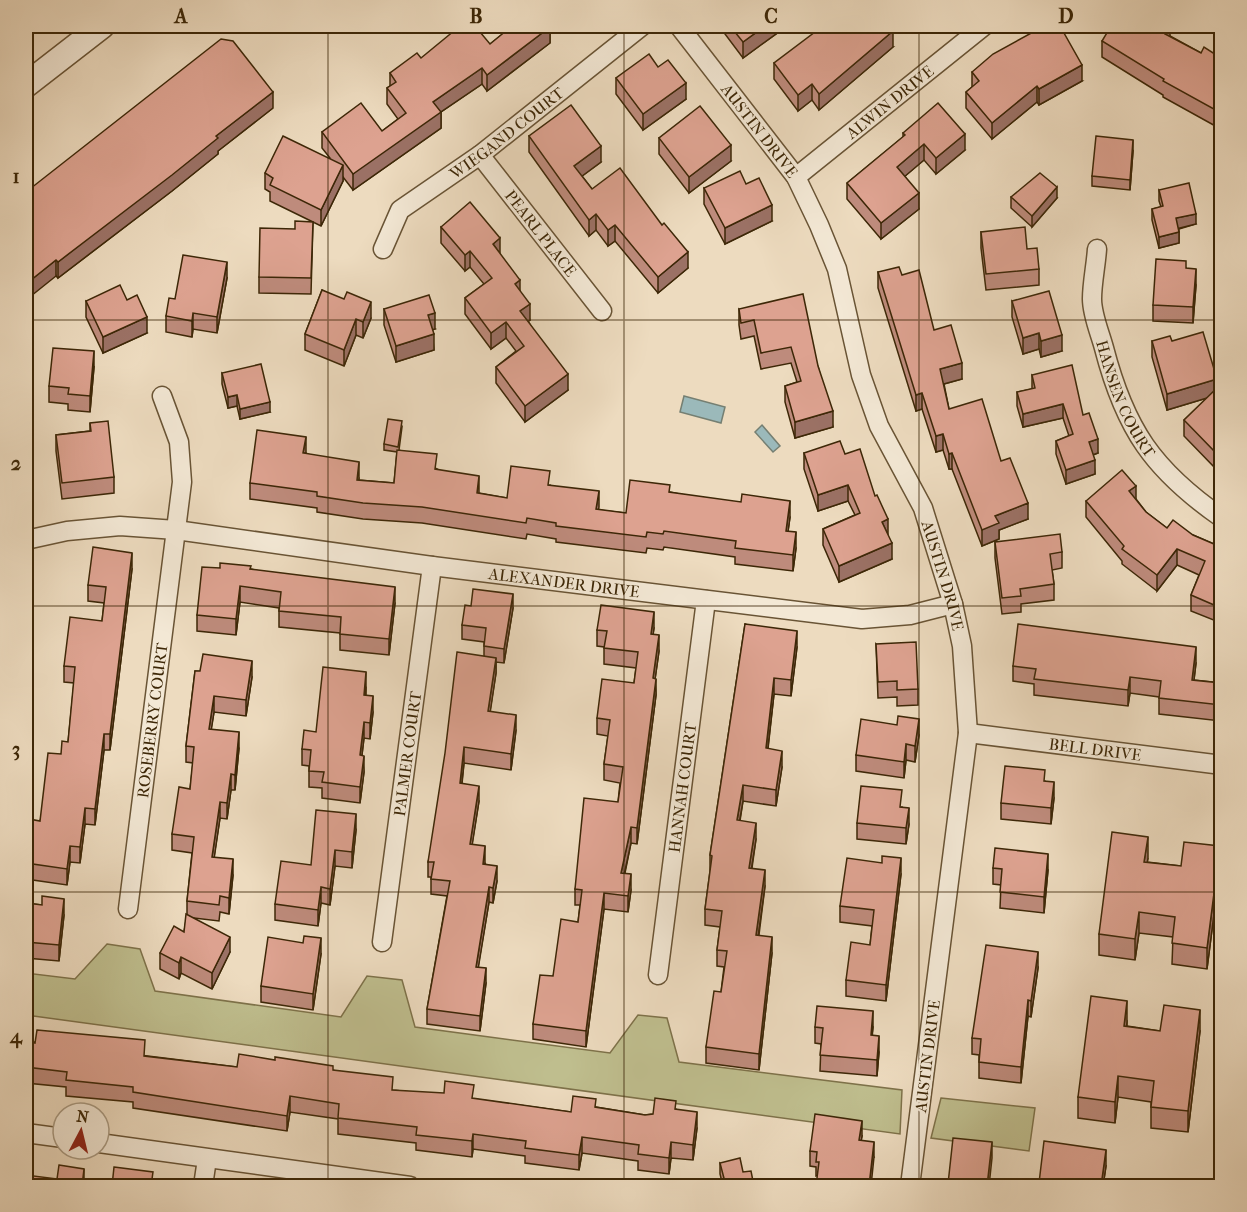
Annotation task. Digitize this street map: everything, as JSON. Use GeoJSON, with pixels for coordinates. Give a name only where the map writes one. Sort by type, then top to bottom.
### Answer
{"type":"FeatureCollection","features":[{"type":"Feature","properties":{"kind":"street"},"geometry":{"type":"LineString","coordinates":[[26,84],[102,26]]}},
{"type":"Feature","properties":{"kind":"street","name":"WIEGAND COURT"},"geometry":{"type":"LineString","coordinates":[[383,249],[400,210],[480,155],[642,26]]}},
{"type":"Feature","properties":{"kind":"street","name":"AUSTIN DRIVE"},"geometry":{"type":"LineString","coordinates":[[680,26],[796,177],[837,269],[861,375],[879,426],[923,508],[962,646],[968,733],[910,1186]]}},
{"type":"Feature","properties":{"kind":"street","name":"ALWIN DRIVE"},"geometry":{"type":"LineString","coordinates":[[796,177],[984,26]]}},
{"type":"Feature","properties":{"kind":"street","name":"PEARL PLACE"},"geometry":{"type":"LineString","coordinates":[[480,155],[602,311]]}},
{"type":"Feature","properties":{"kind":"street","name":"HANSEN COURT"},"geometry":{"type":"LineString","coordinates":[[1097,249],[1092,302],[1112,379],[1128,420],[1156,463],[1192,497],[1221,518]]}},
{"type":"Feature","properties":{"kind":"street","name":"ROSEBERRY COURT"},"geometry":{"type":"LineString","coordinates":[[128,909],[182,482],[178,442],[162,396]]}},
{"type":"Feature","properties":{"kind":"street","name":"ALEXANDER DRIVE"},"geometry":{"type":"LineString","coordinates":[[26,540],[67,531],[120,526],[176,531],[432,566],[862,619],[909,615],[952,604]]}},
{"type":"Feature","properties":{"kind":"street","name":"PALMER COURT"},"geometry":{"type":"LineString","coordinates":[[382,942],[432,566]]}},
{"type":"Feature","properties":{"kind":"street","name":"HANNAH COURT"},"geometry":{"type":"LineString","coordinates":[[658,975],[706,600]]}},
{"type":"Feature","properties":{"kind":"street","name":"BELL DRIVE"},"geometry":{"type":"LineString","coordinates":[[968,733],[1221,765]]}},
{"type":"Feature","properties":{"kind":"street"},"geometry":{"type":"LineString","coordinates":[[26,1133],[51,1136]]}},
{"type":"Feature","properties":{"kind":"street"},"geometry":{"type":"LineString","coordinates":[[111,1145],[410,1186]]}},
{"type":"Feature","properties":{"kind":"street"},"geometry":{"type":"LineString","coordinates":[[203,1186],[207,1159]]}},
{"type":"Feature","properties":{"kind":"shaded area"},"geometry":{"type":"Polygon","coordinates":[[[107,944],[140,949],[155,991],[341,1017],[367,976],[402,980],[415,1027],[610,1053],[638,1015],[667,1018],[679,1062],[902,1090],[900,1134],[26,1015],[26,973],[75,979],[107,944]]]}},
{"type":"Feature","properties":{"kind":"shaded area"},"geometry":{"type":"Polygon","coordinates":[[[941,1098],[1035,1108],[1029,1151],[931,1138],[941,1098]]]}},
{"type":"Feature","properties":{"kind":"water"},"geometry":{"type":"Polygon","coordinates":[[[684,396],[725,407],[721,423],[680,412],[684,396]]]}},
{"type":"Feature","properties":{"kind":"water"},"geometry":{"type":"Polygon","coordinates":[[[762,425],[780,446],[773,452],[755,432],[762,425]]]}},
{"type":"Feature","properties":{"kind":"building"},"geometry":{"type":"Polygon","coordinates":[[[460,26],[475,26],[490,44],[512,26],[550,27],[487,75],[482,68],[433,102],[441,112],[353,174],[322,132],[361,103],[382,131],[406,113],[387,88],[396,82],[390,73],[417,53],[421,58],[460,26]]]}},
{"type":"Feature","properties":{"kind":"building"},"geometry":{"type":"Polygon","coordinates":[[[730,26],[765,26],[743,42],[730,26]]]}},
{"type":"Feature","properties":{"kind":"building"},"geometry":{"type":"Polygon","coordinates":[[[823,26],[888,26],[893,31],[819,94],[812,84],[798,95],[774,63],[823,26]]]}},
{"type":"Feature","properties":{"kind":"building"},"geometry":{"type":"Polygon","coordinates":[[[1044,26],[1060,26],[1082,65],[1039,89],[1037,86],[992,123],[966,92],[979,81],[972,72],[993,54],[1044,26]]]}},
{"type":"Feature","properties":{"kind":"building"},"geometry":{"type":"Polygon","coordinates":[[[1111,26],[1168,26],[1170,27],[1165,34],[1201,53],[1204,47],[1221,58],[1221,113],[1163,81],[1164,79],[1102,41],[1111,26]]]}},
{"type":"Feature","properties":{"kind":"building"},"geometry":{"type":"Polygon","coordinates":[[[221,39],[233,41],[273,92],[216,136],[218,138],[172,175],[26,284],[26,192],[221,39]]]}},
{"type":"Feature","properties":{"kind":"building"},"geometry":{"type":"Polygon","coordinates":[[[649,54],[658,67],[668,60],[686,83],[643,114],[616,78],[649,54]]]}},
{"type":"Feature","properties":{"kind":"building"},"geometry":{"type":"Polygon","coordinates":[[[938,103],[965,134],[936,158],[924,144],[897,167],[919,193],[881,223],[847,183],[905,135],[903,133],[938,103]]]}},
{"type":"Feature","properties":{"kind":"building"},"geometry":{"type":"Polygon","coordinates":[[[571,105],[601,146],[574,166],[592,189],[620,168],[662,225],[664,223],[688,252],[658,277],[615,225],[608,230],[596,214],[589,220],[529,136],[571,105]]]}},
{"type":"Feature","properties":{"kind":"building"},"geometry":{"type":"Polygon","coordinates":[[[700,106],[731,145],[689,177],[659,138],[700,106]]]}},
{"type":"Feature","properties":{"kind":"building"},"geometry":{"type":"Polygon","coordinates":[[[283,136],[343,165],[321,210],[270,185],[273,178],[265,173],[283,136]]]}},
{"type":"Feature","properties":{"kind":"building"},"geometry":{"type":"Polygon","coordinates":[[[1096,136],[1133,140],[1130,180],[1092,176],[1096,136]]]}},
{"type":"Feature","properties":{"kind":"building"},"geometry":{"type":"Polygon","coordinates":[[[740,171],[746,184],[759,178],[772,205],[725,228],[704,188],[740,171]]]}},
{"type":"Feature","properties":{"kind":"building"},"geometry":{"type":"Polygon","coordinates":[[[1040,173],[1057,187],[1032,216],[1011,197],[1040,173]]]}},
{"type":"Feature","properties":{"kind":"building"},"geometry":{"type":"Polygon","coordinates":[[[1189,183],[1196,214],[1176,218],[1179,232],[1159,237],[1152,209],[1163,206],[1159,190],[1189,183]]]}},
{"type":"Feature","properties":{"kind":"building"},"geometry":{"type":"Polygon","coordinates":[[[470,202],[500,238],[493,244],[520,280],[515,284],[530,304],[520,311],[568,374],[525,406],[496,367],[524,346],[506,322],[491,333],[465,298],[492,278],[470,251],[465,255],[441,227],[470,202]]]}},
{"type":"Feature","properties":{"kind":"building"},"geometry":{"type":"Polygon","coordinates":[[[295,221],[313,222],[311,278],[259,277],[260,228],[295,229],[295,221]]]}},
{"type":"Feature","properties":{"kind":"building"},"geometry":{"type":"Polygon","coordinates":[[[1025,227],[1027,249],[1037,248],[1039,269],[986,274],[981,232],[1025,227]]]}},
{"type":"Feature","properties":{"kind":"building"},"geometry":{"type":"Polygon","coordinates":[[[183,255],[227,262],[217,317],[193,313],[192,321],[166,316],[169,298],[175,299],[183,255]]]}},
{"type":"Feature","properties":{"kind":"building"},"geometry":{"type":"Polygon","coordinates":[[[1156,259],[1186,261],[1186,268],[1196,269],[1193,307],[1153,305],[1156,259]]]}},
{"type":"Feature","properties":{"kind":"building"},"geometry":{"type":"Polygon","coordinates":[[[899,267],[902,275],[919,270],[934,330],[951,325],[962,363],[940,369],[949,409],[982,399],[1001,461],[1010,458],[1028,503],[995,516],[999,523],[982,530],[952,453],[949,454],[943,434],[936,436],[922,393],[916,395],[878,272],[899,267]]]}},
{"type":"Feature","properties":{"kind":"building"},"geometry":{"type":"Polygon","coordinates":[[[120,285],[127,300],[137,295],[147,317],[103,337],[86,301],[120,285]]]}},
{"type":"Feature","properties":{"kind":"building"},"geometry":{"type":"Polygon","coordinates":[[[322,290],[344,299],[347,292],[371,302],[363,322],[356,319],[344,350],[305,334],[322,290]]]}},
{"type":"Feature","properties":{"kind":"building"},"geometry":{"type":"Polygon","coordinates":[[[1049,291],[1062,335],[1041,341],[1039,333],[1023,338],[1012,301],[1049,291]]]}},
{"type":"Feature","properties":{"kind":"building"},"geometry":{"type":"Polygon","coordinates":[[[803,294],[818,366],[833,411],[795,422],[785,386],[801,381],[791,347],[761,353],[754,320],[741,323],[739,309],[803,294]]]}},
{"type":"Feature","properties":{"kind":"building"},"geometry":{"type":"Polygon","coordinates":[[[429,295],[435,313],[428,315],[434,334],[396,346],[384,309],[429,295]]]}},
{"type":"Feature","properties":{"kind":"building"},"geometry":{"type":"Polygon","coordinates":[[[1203,332],[1217,379],[1167,394],[1152,341],[1170,336],[1172,341],[1203,332]]]}},
{"type":"Feature","properties":{"kind":"building"},"geometry":{"type":"Polygon","coordinates":[[[53,348],[94,351],[90,396],[68,394],[69,388],[49,386],[53,348]]]}},
{"type":"Feature","properties":{"kind":"building"},"geometry":{"type":"Polygon","coordinates":[[[261,364],[270,402],[240,409],[237,395],[228,397],[222,373],[261,364]]]}},
{"type":"Feature","properties":{"kind":"building"},"geometry":{"type":"Polygon","coordinates":[[[1072,365],[1083,415],[1089,413],[1098,439],[1089,442],[1095,460],[1066,470],[1056,441],[1073,434],[1063,404],[1023,414],[1017,392],[1035,388],[1032,375],[1072,365]]]}},
{"type":"Feature","properties":{"kind":"building"},"geometry":{"type":"Polygon","coordinates":[[[1219,386],[1221,451],[1218,455],[1184,420],[1219,386]]]}},
{"type":"Feature","properties":{"kind":"building"},"geometry":{"type":"Polygon","coordinates":[[[388,419],[402,421],[398,447],[384,444],[388,419]]]}},
{"type":"Feature","properties":{"kind":"building"},"geometry":{"type":"Polygon","coordinates":[[[108,421],[114,477],[62,483],[56,435],[91,431],[90,423],[108,421]]]}},
{"type":"Feature","properties":{"kind":"building"},"geometry":{"type":"Polygon","coordinates":[[[257,430],[306,437],[303,453],[359,462],[357,480],[394,483],[397,450],[437,454],[435,469],[479,476],[477,493],[507,498],[511,466],[550,471],[548,485],[599,491],[596,509],[626,513],[630,480],[670,485],[669,492],[741,502],[742,494],[790,501],[786,531],[796,532],[793,555],[735,548],[736,541],[664,531],[663,534],[647,532],[646,537],[556,526],[556,523],[527,518],[526,523],[422,507],[363,503],[317,496],[317,492],[250,483],[257,430]]]}},
{"type":"Feature","properties":{"kind":"building"},"geometry":{"type":"Polygon","coordinates":[[[840,441],[845,454],[860,449],[875,496],[877,495],[888,519],[882,522],[892,543],[839,566],[823,529],[860,513],[848,485],[818,495],[804,453],[840,441]]]}},
{"type":"Feature","properties":{"kind":"building"},"geometry":{"type":"Polygon","coordinates":[[[1122,470],[1136,486],[1129,491],[1146,512],[1167,528],[1173,520],[1193,535],[1221,547],[1221,608],[1191,595],[1205,561],[1177,549],[1157,575],[1122,549],[1124,546],[1086,501],[1122,470]]]}},
{"type":"Feature","properties":{"kind":"building"},"geometry":{"type":"Polygon","coordinates":[[[1060,534],[1062,552],[1050,554],[1054,584],[1020,589],[1021,596],[1002,598],[995,542],[1060,534]]]}},
{"type":"Feature","properties":{"kind":"building"},"geometry":{"type":"Polygon","coordinates":[[[93,547],[132,553],[110,734],[104,734],[95,809],[85,808],[80,847],[70,846],[67,869],[26,863],[26,845],[29,819],[40,821],[48,753],[61,754],[62,741],[68,742],[75,667],[64,666],[70,617],[102,621],[106,587],[88,585],[93,547]]]}},
{"type":"Feature","properties":{"kind":"building"},"geometry":{"type":"Polygon","coordinates":[[[220,563],[251,566],[250,569],[395,587],[389,639],[340,634],[341,617],[279,611],[281,592],[240,586],[236,619],[197,615],[202,567],[220,568],[220,563]]]}},
{"type":"Feature","properties":{"kind":"building"},"geometry":{"type":"Polygon","coordinates":[[[473,589],[513,594],[504,649],[484,646],[486,628],[462,625],[465,605],[471,606],[473,589]]]}},
{"type":"Feature","properties":{"kind":"building"},"geometry":{"type":"Polygon","coordinates":[[[601,605],[654,612],[651,634],[659,635],[653,678],[656,679],[637,828],[631,827],[621,873],[631,874],[628,896],[604,893],[586,1031],[533,1024],[540,975],[553,976],[561,919],[578,922],[582,890],[575,889],[584,798],[618,802],[623,767],[604,764],[610,720],[597,718],[602,679],[634,683],[638,652],[604,648],[607,631],[597,630],[601,605]]]}},
{"type":"Feature","properties":{"kind":"building"},"geometry":{"type":"Polygon","coordinates":[[[745,624],[797,631],[791,680],[774,678],[766,748],[782,751],[776,790],[743,785],[737,820],[756,823],[749,868],[765,870],[756,935],[772,937],[759,1054],[706,1047],[714,991],[721,992],[727,951],[717,950],[722,911],[705,909],[712,856],[710,855],[745,624]]]}},
{"type":"Feature","properties":{"kind":"building"},"geometry":{"type":"Polygon","coordinates":[[[1018,624],[1196,647],[1192,680],[1221,683],[1221,705],[1159,698],[1161,681],[1130,677],[1128,690],[1034,679],[1036,669],[1013,666],[1018,624]]]}},
{"type":"Feature","properties":{"kind":"building"},"geometry":{"type":"Polygon","coordinates":[[[916,642],[918,689],[897,690],[897,681],[878,682],[876,644],[916,642]]]}},
{"type":"Feature","properties":{"kind":"building"},"geometry":{"type":"Polygon","coordinates":[[[457,652],[496,658],[488,711],[516,715],[511,754],[464,747],[460,783],[479,786],[470,844],[485,846],[483,864],[497,866],[493,888],[489,887],[476,967],[486,968],[480,1016],[427,1009],[450,881],[431,879],[434,862],[428,862],[445,753],[457,652]]]}},
{"type":"Feature","properties":{"kind":"building"},"geometry":{"type":"Polygon","coordinates":[[[203,654],[252,661],[246,700],[214,696],[209,729],[239,732],[235,775],[231,774],[227,803],[220,802],[212,857],[233,859],[229,898],[220,896],[219,905],[187,901],[194,837],[172,834],[179,787],[190,789],[194,747],[186,746],[195,671],[200,671],[203,654]]]}},
{"type":"Feature","properties":{"kind":"building"},"geometry":{"type":"Polygon","coordinates":[[[323,667],[366,672],[364,695],[373,696],[370,723],[364,722],[360,755],[364,756],[360,787],[322,782],[324,772],[309,771],[311,750],[302,749],[304,730],[316,732],[323,667]]]}},
{"type":"Feature","properties":{"kind":"building"},"geometry":{"type":"Polygon","coordinates":[[[898,716],[919,719],[915,746],[906,744],[904,762],[856,755],[861,719],[897,725],[898,716]]]}},
{"type":"Feature","properties":{"kind":"building"},"geometry":{"type":"Polygon","coordinates":[[[1005,766],[1045,770],[1044,781],[1054,782],[1051,808],[1001,803],[1005,766]]]}},
{"type":"Feature","properties":{"kind":"building"},"geometry":{"type":"Polygon","coordinates":[[[861,786],[902,790],[900,807],[909,808],[906,828],[857,823],[861,786]]]}},
{"type":"Feature","properties":{"kind":"building"},"geometry":{"type":"Polygon","coordinates":[[[316,810],[356,814],[352,852],[335,850],[330,889],[321,887],[318,910],[275,904],[281,861],[311,865],[316,810]]]}},
{"type":"Feature","properties":{"kind":"building"},"geometry":{"type":"Polygon","coordinates":[[[1112,832],[1148,837],[1144,862],[1181,866],[1184,842],[1220,846],[1207,948],[1172,943],[1175,917],[1139,912],[1135,939],[1099,934],[1112,832]]]}},
{"type":"Feature","properties":{"kind":"building"},"geometry":{"type":"Polygon","coordinates":[[[995,848],[1048,854],[1044,897],[1000,892],[1002,869],[993,868],[995,848]]]}},
{"type":"Feature","properties":{"kind":"building"},"geometry":{"type":"Polygon","coordinates":[[[882,856],[901,858],[886,985],[846,980],[851,942],[870,945],[874,910],[840,906],[847,858],[882,863],[882,856]]]}},
{"type":"Feature","properties":{"kind":"building"},"geometry":{"type":"Polygon","coordinates":[[[42,896],[64,899],[59,945],[26,942],[26,903],[42,905],[42,896]]]}},
{"type":"Feature","properties":{"kind":"building"},"geometry":{"type":"Polygon","coordinates":[[[186,914],[230,937],[212,973],[181,957],[179,963],[160,953],[174,926],[184,932],[186,914]]]}},
{"type":"Feature","properties":{"kind":"building"},"geometry":{"type":"Polygon","coordinates":[[[304,936],[321,938],[313,994],[261,986],[268,937],[303,943],[304,936]]]}},
{"type":"Feature","properties":{"kind":"building"},"geometry":{"type":"Polygon","coordinates":[[[986,945],[1038,952],[1031,1001],[1028,1000],[1021,1067],[979,1062],[981,1039],[972,1038],[986,945]]]}},
{"type":"Feature","properties":{"kind":"building"},"geometry":{"type":"Polygon","coordinates":[[[1091,996],[1127,1001],[1124,1026],[1160,1031],[1164,1005],[1200,1010],[1188,1111],[1151,1107],[1154,1081],[1118,1076],[1115,1102],[1078,1097],[1091,996]]]}},
{"type":"Feature","properties":{"kind":"building"},"geometry":{"type":"Polygon","coordinates":[[[817,1006],[873,1011],[871,1035],[879,1036],[877,1060],[820,1055],[823,1028],[815,1027],[817,1006]]]}},
{"type":"Feature","properties":{"kind":"building"},"geometry":{"type":"Polygon","coordinates":[[[37,1030],[145,1040],[144,1056],[237,1067],[239,1054],[333,1066],[333,1070],[393,1077],[392,1090],[444,1093],[445,1081],[474,1085],[472,1098],[571,1112],[573,1096],[596,1099],[595,1107],[645,1115],[653,1114],[655,1098],[676,1101],[675,1109],[697,1112],[693,1145],[671,1142],[669,1158],[638,1154],[639,1145],[582,1137],[579,1155],[525,1148],[526,1141],[473,1134],[472,1141],[416,1135],[417,1127],[338,1118],[339,1104],[290,1096],[287,1116],[133,1092],[133,1087],[66,1080],[67,1072],[26,1067],[26,1041],[35,1043],[37,1030]]]}},
{"type":"Feature","properties":{"kind":"building"},"geometry":{"type":"Polygon","coordinates":[[[815,1114],[862,1121],[859,1140],[874,1142],[869,1186],[816,1186],[819,1162],[816,1162],[817,1152],[810,1151],[815,1114]]]}},
{"type":"Feature","properties":{"kind":"building"},"geometry":{"type":"Polygon","coordinates":[[[953,1138],[992,1142],[987,1186],[948,1184],[953,1138]]]}},
{"type":"Feature","properties":{"kind":"building"},"geometry":{"type":"Polygon","coordinates":[[[1044,1141],[1106,1150],[1101,1186],[1039,1183],[1044,1141]]]}},
{"type":"Feature","properties":{"kind":"building"},"geometry":{"type":"Polygon","coordinates":[[[740,1158],[743,1172],[751,1171],[754,1186],[726,1186],[720,1163],[740,1158]]]}},
{"type":"Feature","properties":{"kind":"building"},"geometry":{"type":"Polygon","coordinates":[[[59,1165],[84,1169],[82,1186],[26,1186],[26,1175],[57,1179],[59,1165]]]}},
{"type":"Feature","properties":{"kind":"building"},"geometry":{"type":"Polygon","coordinates":[[[114,1167],[153,1172],[151,1186],[112,1186],[114,1167]]]}}]}
